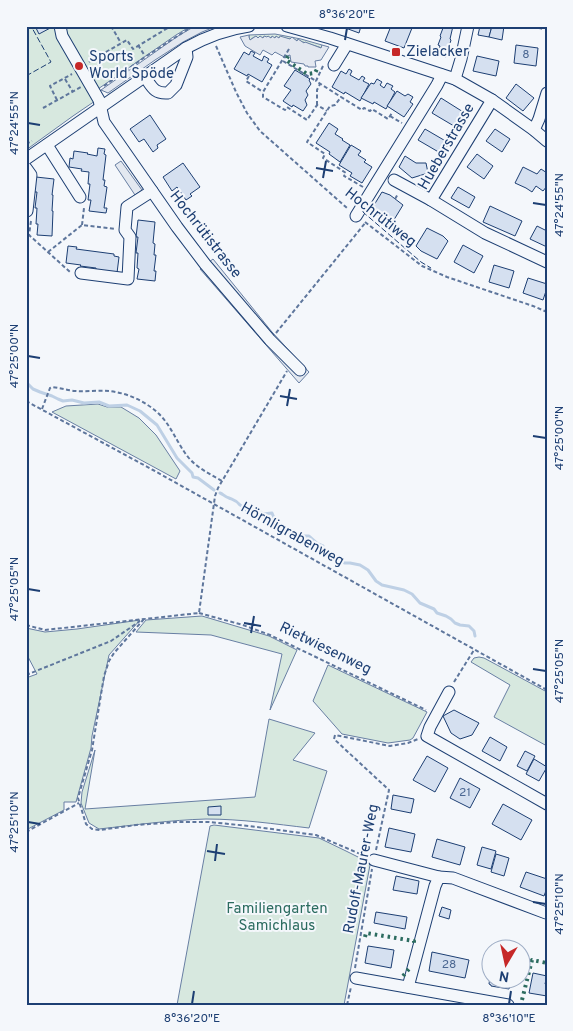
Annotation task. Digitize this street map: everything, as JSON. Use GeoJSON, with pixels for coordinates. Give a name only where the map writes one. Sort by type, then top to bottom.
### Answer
{"type":"FeatureCollection","features":[{"type":"Feature","properties":{"kind":"street","name":"Hochrütistrasse"},"geometry":{"type":"LineString","coordinates":[[60,26],[62,36],[99,100],[104,122],[205,264],[270,340],[296,367]]}},
{"type":"Feature","properties":{"kind":"street"},"geometry":{"type":"LineString","coordinates":[[26,159],[186,48],[211,36],[249,26]]}},
{"type":"Feature","properties":{"kind":"street"},"geometry":{"type":"LineString","coordinates":[[286,26],[455,79],[492,100],[547,141]]}},
{"type":"Feature","properties":{"kind":"street"},"geometry":{"type":"LineString","coordinates":[[455,79],[462,59],[468,26]]}},
{"type":"Feature","properties":{"kind":"street"},"geometry":{"type":"LineString","coordinates":[[330,62],[347,44]]}},
{"type":"Feature","properties":{"kind":"street"},"geometry":{"type":"LineString","coordinates":[[145,77],[155,90],[161,93],[168,93],[176,84],[187,57],[186,48]]}},
{"type":"Feature","properties":{"kind":"street"},"geometry":{"type":"LineString","coordinates":[[361,219],[371,192],[438,85],[442,75]]}},
{"type":"Feature","properties":{"kind":"street"},"geometry":{"type":"LineString","coordinates":[[534,130],[547,93]]}},
{"type":"Feature","properties":{"kind":"street","name":"Hueberstrasse"},"geometry":{"type":"LineString","coordinates":[[492,100],[431,200],[485,233],[547,262]]}},
{"type":"Feature","properties":{"kind":"street"},"geometry":{"type":"LineString","coordinates":[[47,145],[80,197]]}},
{"type":"Feature","properties":{"kind":"street"},"geometry":{"type":"LineString","coordinates":[[26,168],[31,175],[27,211]]}},
{"type":"Feature","properties":{"kind":"street"},"geometry":{"type":"LineString","coordinates":[[394,180],[431,200]]}},
{"type":"Feature","properties":{"kind":"street"},"geometry":{"type":"LineString","coordinates":[[81,273],[128,279],[130,237],[125,230],[127,207],[152,191]]}},
{"type":"Feature","properties":{"kind":"street"},"geometry":{"type":"LineString","coordinates":[[449,692],[427,736],[547,804]]}},
{"type":"Feature","properties":{"kind":"street"},"geometry":{"type":"LineString","coordinates":[[374,860],[439,877],[453,878],[546,913]]}},
{"type":"Feature","properties":{"kind":"street"},"geometry":{"type":"LineString","coordinates":[[408,987],[439,877]]}},
{"type":"Feature","properties":{"kind":"street"},"geometry":{"type":"LineString","coordinates":[[354,977],[508,1005]]}},
{"type":"Feature","properties":{"kind":"path"},"geometry":{"type":"LineString","coordinates":[[107,26],[121,43]]}},
{"type":"Feature","properties":{"kind":"path"},"geometry":{"type":"LineString","coordinates":[[57,100],[50,86],[121,43],[128,40],[133,48],[171,26]]}},
{"type":"Feature","properties":{"kind":"path"},"geometry":{"type":"LineString","coordinates":[[44,108],[73,92],[92,88],[193,26]]}},
{"type":"Feature","properties":{"kind":"path","name":"Hochrütiweg"},"geometry":{"type":"LineString","coordinates":[[211,36],[236,92],[247,113],[260,131],[361,219],[422,266],[447,277],[547,312]]}},
{"type":"Feature","properties":{"kind":"path"},"geometry":{"type":"LineString","coordinates":[[138,45],[145,57]]}},
{"type":"Feature","properties":{"kind":"path"},"geometry":{"type":"LineString","coordinates":[[263,92],[289,49]]}},
{"type":"Feature","properties":{"kind":"path"},"geometry":{"type":"LineString","coordinates":[[283,61],[362,110],[364,108],[370,111],[372,109],[388,118],[391,114],[410,129]]}},
{"type":"Feature","properties":{"kind":"path"},"geometry":{"type":"LineString","coordinates":[[316,81],[330,62]]}},
{"type":"Feature","properties":{"kind":"path"},"geometry":{"type":"LineString","coordinates":[[249,76],[246,81],[263,92],[264,97],[285,110],[287,107],[308,120],[317,105],[317,90],[320,84]]}},
{"type":"Feature","properties":{"kind":"path"},"geometry":{"type":"LineString","coordinates":[[65,78],[73,92]]}},
{"type":"Feature","properties":{"kind":"path"},"geometry":{"type":"LineString","coordinates":[[340,97],[335,105],[330,106],[307,142],[325,154],[323,158],[346,173],[344,176],[371,192]]}},
{"type":"Feature","properties":{"kind":"path"},"geometry":{"type":"LineString","coordinates":[[317,105],[327,111]]}},
{"type":"Feature","properties":{"kind":"path"},"geometry":{"type":"LineString","coordinates":[[80,197],[84,202],[82,225]]}},
{"type":"Feature","properties":{"kind":"path"},"geometry":{"type":"LineString","coordinates":[[27,211],[31,219],[29,234],[70,272],[81,273]]}},
{"type":"Feature","properties":{"kind":"path"},"geometry":{"type":"LineString","coordinates":[[270,340],[361,219]]}},
{"type":"Feature","properties":{"kind":"path"},"geometry":{"type":"LineString","coordinates":[[48,252],[82,225],[125,230]]}},
{"type":"Feature","properties":{"kind":"path"},"geometry":{"type":"LineString","coordinates":[[26,625],[46,630],[199,613],[214,504],[218,488],[296,367]]}},
{"type":"Feature","properties":{"kind":"path"},"geometry":{"type":"LineString","coordinates":[[42,410],[52,387],[75,391],[116,392],[137,399],[158,412],[195,464],[222,481]]}},
{"type":"Feature","properties":{"kind":"path","name":"Hörnligrabenweg"},"geometry":{"type":"LineString","coordinates":[[26,401],[547,690]]}},
{"type":"Feature","properties":{"kind":"path","name":"Rietwiesenweg"},"geometry":{"type":"LineString","coordinates":[[199,613],[243,625],[270,635],[436,715]]}},
{"type":"Feature","properties":{"kind":"path"},"geometry":{"type":"LineString","coordinates":[[26,675],[111,641],[144,618]]}},
{"type":"Feature","properties":{"kind":"path"},"geometry":{"type":"LineString","coordinates":[[144,618],[114,653],[104,676],[92,750],[78,798],[86,824],[92,829],[100,830],[176,822],[209,822],[249,826],[316,835],[374,860]]}},
{"type":"Feature","properties":{"kind":"path"},"geometry":{"type":"LineString","coordinates":[[449,692],[474,650]]}},
{"type":"Feature","properties":{"kind":"path","name":"Rudolf-Maurer-Weg"},"geometry":{"type":"LineString","coordinates":[[347,1005],[354,977],[374,860],[389,790],[334,739],[335,735],[390,746],[408,743],[427,736]]}},
{"type":"Feature","properties":{"kind":"path"},"geometry":{"type":"LineString","coordinates":[[26,832],[79,803]]}},
{"type":"Feature","properties":{"kind":"green space","name":"Sports World Spöde"},"geometry":{"type":"Polygon","coordinates":[[[26,26],[191,26],[98,89],[95,101],[26,150],[26,26]]]}},
{"type":"Feature","properties":{"kind":"green space"},"geometry":{"type":"Polygon","coordinates":[[[275,34],[322,45],[322,48],[287,39],[254,37],[250,40],[249,37],[249,35],[275,34]]]}},
{"type":"Feature","properties":{"kind":"green space"},"geometry":{"type":"Polygon","coordinates":[[[98,404],[107,407],[121,407],[139,418],[156,435],[180,471],[176,479],[52,412],[66,406],[98,404]]]}},
{"type":"Feature","properties":{"kind":"green space"},"geometry":{"type":"Polygon","coordinates":[[[202,616],[269,636],[297,650],[270,710],[282,654],[211,635],[136,632],[146,620],[202,616]]]}},
{"type":"Feature","properties":{"kind":"green space"},"geometry":{"type":"Polygon","coordinates":[[[140,620],[109,655],[91,748],[76,802],[64,802],[64,810],[26,830],[26,678],[37,674],[26,653],[26,628],[45,632],[140,620]]]}},
{"type":"Feature","properties":{"kind":"green space"},"geometry":{"type":"Polygon","coordinates":[[[479,657],[547,692],[547,746],[494,717],[510,685],[471,662],[474,658],[479,657]]]}},
{"type":"Feature","properties":{"kind":"green space"},"geometry":{"type":"Polygon","coordinates":[[[328,665],[427,712],[413,738],[388,743],[342,734],[313,701],[328,665]]]}},
{"type":"Feature","properties":{"kind":"green space"},"geometry":{"type":"Polygon","coordinates":[[[269,719],[315,733],[293,760],[327,771],[309,828],[219,819],[180,820],[99,829],[89,823],[81,803],[82,792],[95,750],[85,809],[255,797],[269,719]]]}},
{"type":"Feature","properties":{"kind":"green space","name":"Familiengarten Samichlaus"},"geometry":{"type":"Polygon","coordinates":[[[210,826],[319,838],[366,861],[370,865],[344,1005],[177,1005],[210,826]]]}},
{"type":"Feature","properties":{"kind":"shaded area"},"geometry":{"type":"Polygon","coordinates":[[[195,26],[217,26],[183,42],[108,93],[101,90],[178,36],[195,26]]]}},
{"type":"Feature","properties":{"kind":"shaded area"},"geometry":{"type":"Polygon","coordinates":[[[249,35],[250,40],[256,36],[258,38],[260,36],[263,38],[268,36],[271,38],[272,36],[275,38],[276,36],[279,38],[280,36],[290,39],[292,37],[297,41],[298,39],[304,43],[321,48],[322,45],[329,47],[321,60],[315,61],[316,67],[308,67],[304,64],[291,62],[290,55],[286,58],[275,52],[272,55],[263,50],[260,55],[245,46],[240,37],[249,35]]]}},
{"type":"Feature","properties":{"kind":"shaded area"},"geometry":{"type":"Polygon","coordinates":[[[121,161],[142,190],[135,195],[115,165],[121,161]]]}},
{"type":"Feature","properties":{"kind":"shaded area"},"geometry":{"type":"Polygon","coordinates":[[[213,259],[272,332],[309,372],[299,383],[200,269],[213,259]]]}},
{"type":"Feature","properties":{"kind":"building"},"geometry":{"type":"Polygon","coordinates":[[[35,26],[54,26],[39,34],[35,26]]]}},
{"type":"Feature","properties":{"kind":"building"},"geometry":{"type":"Polygon","coordinates":[[[340,26],[361,26],[359,33],[340,26]]]}},
{"type":"Feature","properties":{"kind":"building"},"geometry":{"type":"Polygon","coordinates":[[[391,26],[407,26],[412,28],[404,48],[385,41],[391,26]]]}},
{"type":"Feature","properties":{"kind":"building"},"geometry":{"type":"Polygon","coordinates":[[[442,26],[453,26],[446,57],[437,54],[440,46],[438,45],[442,26]]]}},
{"type":"Feature","properties":{"kind":"building"},"geometry":{"type":"Polygon","coordinates":[[[480,26],[492,26],[489,37],[478,35],[480,26]]]}},
{"type":"Feature","properties":{"kind":"building"},"geometry":{"type":"Polygon","coordinates":[[[492,26],[504,26],[502,40],[489,37],[492,26]]]}},
{"type":"Feature","properties":{"kind":"building"},"geometry":{"type":"Polygon","coordinates":[[[524,26],[542,26],[542,29],[524,26]]]}},
{"type":"Feature","properties":{"kind":"building"},"geometry":{"type":"Polygon","coordinates":[[[516,45],[538,48],[536,66],[514,63],[516,45]]]}},
{"type":"Feature","properties":{"kind":"building"},"geometry":{"type":"Polygon","coordinates":[[[251,51],[255,53],[253,56],[262,61],[264,56],[269,59],[267,62],[272,65],[262,82],[234,69],[244,52],[249,55],[251,51]]]}},
{"type":"Feature","properties":{"kind":"building"},"geometry":{"type":"Polygon","coordinates":[[[477,56],[499,61],[496,76],[473,71],[477,56]]]}},
{"type":"Feature","properties":{"kind":"building"},"geometry":{"type":"Polygon","coordinates":[[[349,69],[352,71],[350,75],[359,80],[362,76],[365,78],[363,81],[369,84],[360,101],[332,87],[341,71],[346,74],[349,69]]]}},
{"type":"Feature","properties":{"kind":"building"},"geometry":{"type":"Polygon","coordinates":[[[295,70],[310,79],[311,84],[306,91],[308,95],[305,100],[307,105],[303,111],[283,101],[291,90],[284,86],[295,70]]]}},
{"type":"Feature","properties":{"kind":"building"},"geometry":{"type":"Polygon","coordinates":[[[377,79],[382,82],[380,85],[384,88],[387,83],[393,86],[391,89],[395,92],[386,109],[374,102],[373,104],[361,98],[371,83],[374,84],[377,79]]]}},
{"type":"Feature","properties":{"kind":"building"},"geometry":{"type":"Polygon","coordinates":[[[516,84],[534,98],[523,111],[506,98],[516,84]]]}},
{"type":"Feature","properties":{"kind":"building"},"geometry":{"type":"Polygon","coordinates":[[[397,91],[405,96],[408,94],[413,97],[410,102],[413,104],[404,117],[387,106],[397,91]]]}},
{"type":"Feature","properties":{"kind":"building"},"geometry":{"type":"Polygon","coordinates":[[[441,98],[468,115],[459,129],[432,113],[441,98]]]}},
{"type":"Feature","properties":{"kind":"building"},"geometry":{"type":"Polygon","coordinates":[[[150,115],[166,139],[157,145],[158,148],[153,152],[144,139],[139,142],[130,129],[150,115]]]}},
{"type":"Feature","properties":{"kind":"building"},"geometry":{"type":"Polygon","coordinates":[[[329,123],[338,129],[335,134],[350,145],[340,162],[329,154],[330,152],[316,143],[329,123]]]}},
{"type":"Feature","properties":{"kind":"building"},"geometry":{"type":"Polygon","coordinates":[[[425,129],[449,143],[442,154],[418,140],[425,129]]]}},
{"type":"Feature","properties":{"kind":"building"},"geometry":{"type":"Polygon","coordinates":[[[495,129],[510,139],[502,152],[486,141],[495,129]]]}},
{"type":"Feature","properties":{"kind":"building"},"geometry":{"type":"Polygon","coordinates":[[[351,145],[361,151],[358,155],[372,167],[362,183],[350,176],[352,173],[339,165],[351,145]]]}},
{"type":"Feature","properties":{"kind":"building"},"geometry":{"type":"Polygon","coordinates":[[[98,148],[105,149],[104,154],[106,155],[103,180],[105,180],[104,186],[107,187],[104,208],[107,208],[106,213],[89,211],[91,200],[88,200],[89,172],[69,167],[70,158],[73,159],[74,151],[97,156],[98,148]]]}},
{"type":"Feature","properties":{"kind":"building"},"geometry":{"type":"Polygon","coordinates":[[[477,154],[493,166],[484,179],[467,167],[477,154]]]}},
{"type":"Feature","properties":{"kind":"building"},"geometry":{"type":"Polygon","coordinates":[[[405,156],[416,163],[426,163],[428,173],[412,178],[399,167],[405,156]]]}},
{"type":"Feature","properties":{"kind":"building"},"geometry":{"type":"Polygon","coordinates":[[[183,163],[200,187],[190,194],[192,196],[186,200],[177,187],[172,191],[163,177],[183,163]]]}},
{"type":"Feature","properties":{"kind":"building"},"geometry":{"type":"Polygon","coordinates":[[[523,167],[537,174],[541,169],[547,173],[547,186],[543,191],[536,186],[532,192],[515,183],[523,167]]]}},
{"type":"Feature","properties":{"kind":"building"},"geometry":{"type":"Polygon","coordinates":[[[36,177],[54,179],[52,236],[37,235],[37,208],[35,208],[37,192],[34,192],[36,177]]]}},
{"type":"Feature","properties":{"kind":"building"},"geometry":{"type":"Polygon","coordinates":[[[458,187],[475,197],[469,208],[451,198],[458,187]]]}},
{"type":"Feature","properties":{"kind":"building"},"geometry":{"type":"Polygon","coordinates":[[[382,192],[390,195],[403,205],[392,223],[385,221],[371,210],[382,192]]]}},
{"type":"Feature","properties":{"kind":"building"},"geometry":{"type":"Polygon","coordinates":[[[490,206],[522,221],[515,236],[483,222],[490,206]]]}},
{"type":"Feature","properties":{"kind":"building"},"geometry":{"type":"Polygon","coordinates":[[[138,220],[155,222],[153,243],[155,244],[154,255],[156,255],[155,281],[137,279],[139,269],[137,268],[138,253],[136,253],[138,220]]]}},
{"type":"Feature","properties":{"kind":"building"},"geometry":{"type":"Polygon","coordinates":[[[537,226],[547,231],[547,247],[530,239],[537,226]]]}},
{"type":"Feature","properties":{"kind":"building"},"geometry":{"type":"Polygon","coordinates":[[[427,228],[443,236],[448,241],[437,259],[421,251],[416,246],[427,228]]]}},
{"type":"Feature","properties":{"kind":"building"},"geometry":{"type":"Polygon","coordinates":[[[463,245],[483,256],[474,273],[454,262],[463,245]]]}},
{"type":"Feature","properties":{"kind":"building"},"geometry":{"type":"Polygon","coordinates":[[[68,246],[77,247],[76,249],[114,254],[114,256],[119,257],[117,273],[66,263],[68,246]]]}},
{"type":"Feature","properties":{"kind":"building"},"geometry":{"type":"Polygon","coordinates":[[[494,265],[514,271],[509,288],[489,282],[494,265]]]}},
{"type":"Feature","properties":{"kind":"building"},"geometry":{"type":"Polygon","coordinates":[[[528,278],[547,284],[543,300],[523,293],[528,278]]]}},
{"type":"Feature","properties":{"kind":"building"},"geometry":{"type":"Polygon","coordinates":[[[454,710],[479,723],[472,735],[460,739],[451,733],[443,716],[454,710]]]}},
{"type":"Feature","properties":{"kind":"building"},"geometry":{"type":"Polygon","coordinates":[[[490,737],[507,747],[500,761],[482,751],[490,737]]]}},
{"type":"Feature","properties":{"kind":"building"},"geometry":{"type":"Polygon","coordinates":[[[525,751],[535,756],[527,771],[517,766],[525,751]]]}},
{"type":"Feature","properties":{"kind":"building"},"geometry":{"type":"Polygon","coordinates":[[[427,756],[448,768],[435,792],[413,780],[427,756]]]}},
{"type":"Feature","properties":{"kind":"building"},"geometry":{"type":"Polygon","coordinates":[[[534,759],[547,767],[539,781],[526,774],[534,759]]]}},
{"type":"Feature","properties":{"kind":"building"},"geometry":{"type":"Polygon","coordinates":[[[460,778],[480,789],[470,808],[450,798],[460,778]]]}},
{"type":"Feature","properties":{"kind":"building"},"geometry":{"type":"Polygon","coordinates":[[[393,795],[414,799],[411,813],[391,809],[393,795]]]}},
{"type":"Feature","properties":{"kind":"building"},"geometry":{"type":"Polygon","coordinates":[[[503,804],[532,820],[521,840],[492,824],[503,804]]]}},
{"type":"Feature","properties":{"kind":"building"},"geometry":{"type":"Polygon","coordinates":[[[221,806],[221,815],[208,815],[208,807],[221,806]]]}},
{"type":"Feature","properties":{"kind":"building"},"geometry":{"type":"Polygon","coordinates":[[[389,828],[415,834],[411,852],[385,847],[389,828]]]}},
{"type":"Feature","properties":{"kind":"building"},"geometry":{"type":"Polygon","coordinates":[[[437,839],[465,847],[460,865],[432,857],[437,839]]]}},
{"type":"Feature","properties":{"kind":"building"},"geometry":{"type":"Polygon","coordinates":[[[482,847],[496,851],[491,869],[477,865],[482,847]]]}},
{"type":"Feature","properties":{"kind":"building"},"geometry":{"type":"Polygon","coordinates":[[[496,854],[509,858],[504,876],[491,872],[496,854]]]}},
{"type":"Feature","properties":{"kind":"building"},"geometry":{"type":"Polygon","coordinates":[[[526,872],[547,879],[547,888],[544,896],[520,887],[526,872]]]}},
{"type":"Feature","properties":{"kind":"building"},"geometry":{"type":"Polygon","coordinates":[[[396,876],[419,881],[417,894],[393,890],[396,876]]]}},
{"type":"Feature","properties":{"kind":"building"},"geometry":{"type":"Polygon","coordinates":[[[442,907],[451,910],[449,919],[439,916],[442,907]]]}},
{"type":"Feature","properties":{"kind":"building"},"geometry":{"type":"Polygon","coordinates":[[[376,912],[407,917],[405,929],[374,923],[376,912]]]}},
{"type":"Feature","properties":{"kind":"building"},"geometry":{"type":"Polygon","coordinates":[[[368,946],[394,950],[391,968],[365,963],[368,946]]]}},
{"type":"Feature","properties":{"kind":"building"},"geometry":{"type":"Polygon","coordinates":[[[432,952],[469,960],[465,978],[429,971],[432,952]]]}},
{"type":"Feature","properties":{"kind":"building"},"geometry":{"type":"Polygon","coordinates":[[[533,973],[547,976],[545,984],[547,984],[547,996],[529,993],[533,973]]]}},
{"type":"Feature","properties":{"kind":"waterway"},"geometry":{"type":"LineString","coordinates":[[26,382],[33,389],[63,401],[99,402],[109,406],[127,405],[140,411],[157,425],[177,458],[192,473],[193,477],[198,478],[214,490]]}},
{"type":"Feature","properties":{"kind":"waterway"},"geometry":{"type":"LineString","coordinates":[[220,493],[236,501],[247,511],[254,510],[263,514],[272,513],[276,523],[287,532],[309,536],[323,546],[328,555],[336,556],[345,563],[360,565],[368,570],[376,581],[382,585],[404,590],[412,594],[420,603],[434,609],[437,613],[446,616],[455,623],[469,626],[474,631],[475,636]]}},
{"type":"Feature","properties":{"kind":"hedge"},"geometry":{"type":"LineString","coordinates":[[288,56],[286,60],[307,74],[315,73],[317,69]]}},
{"type":"Feature","properties":{"kind":"hedge"},"geometry":{"type":"LineString","coordinates":[[365,937],[366,933],[414,941],[414,945]]}},
{"type":"Feature","properties":{"kind":"hedge"},"geometry":{"type":"LineString","coordinates":[[522,1000],[532,960],[547,963]]}},
{"type":"Feature","properties":{"kind":"hedge"},"geometry":{"type":"LineString","coordinates":[[403,976],[409,969]]}},
{"type":"Feature","properties":{"kind":"fence"},"geometry":{"type":"LineString","coordinates":[[26,76],[51,62],[31,26]]}},
{"type":"Feature","properties":{"kind":"fence"},"geometry":{"type":"LineString","coordinates":[[363,211],[421,262],[431,268]]}},
{"type":"Feature","properties":{"kind":"place","name":"Zielacker"},"geometry":{"type":"Point","coordinates":[396,52]}},
{"type":"Feature","properties":{"kind":"place","name":"Sports World Spöde"},"geometry":{"type":"Point","coordinates":[79,66]}}]}
